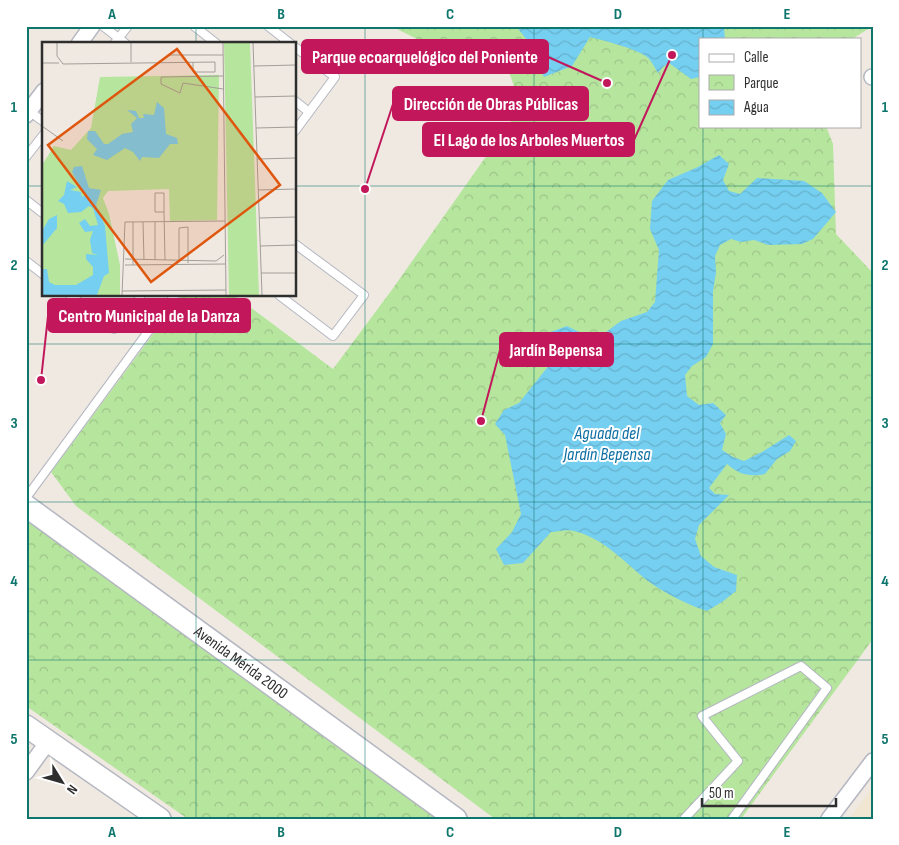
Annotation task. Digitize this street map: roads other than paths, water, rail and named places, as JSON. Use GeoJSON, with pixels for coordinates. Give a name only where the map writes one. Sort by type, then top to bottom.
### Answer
{"type":"FeatureCollection","features":[{"type":"Feature","properties":{"kind":"main road","name":"Avenida Mérida 2000"},"geometry":{"type":"LineString","coordinates":[[26,506],[456,819]]}},
{"type":"Feature","properties":{"kind":"main road"},"geometry":{"type":"LineString","coordinates":[[26,726],[160,819]]}},
{"type":"Feature","properties":{"kind":"street"},"geometry":{"type":"LineString","coordinates":[[80,42],[92,26]]}},
{"type":"Feature","properties":{"kind":"street"},"geometry":{"type":"LineString","coordinates":[[27,113],[42,94]]}},
{"type":"Feature","properties":{"kind":"street"},"geometry":{"type":"LineString","coordinates":[[26,772],[47,740]]}},
{"type":"Feature","properties":{"kind":"street"},"geometry":{"type":"LineString","coordinates":[[829,819],[873,761]]}},
{"type":"Feature","properties":{"kind":"lane"},"geometry":{"type":"LineString","coordinates":[[103,26],[116,41],[128,26]]}},
{"type":"Feature","properties":{"kind":"lane"},"geometry":{"type":"LineString","coordinates":[[194,26],[214,42]]}},
{"type":"Feature","properties":{"kind":"lane"},"geometry":{"type":"LineString","coordinates":[[268,26],[288,42]]}},
{"type":"Feature","properties":{"kind":"lane"},"geometry":{"type":"LineString","coordinates":[[296,48],[335,76],[296,130]]}},
{"type":"Feature","properties":{"kind":"lane"},"geometry":{"type":"LineString","coordinates":[[296,102],[309,112]]}},
{"type":"Feature","properties":{"kind":"lane"},"geometry":{"type":"LineString","coordinates":[[27,113],[42,121]]}},
{"type":"Feature","properties":{"kind":"lane"},"geometry":{"type":"LineString","coordinates":[[26,157],[42,137]]}},
{"type":"Feature","properties":{"kind":"lane"},"geometry":{"type":"LineString","coordinates":[[26,200],[42,212]]}},
{"type":"Feature","properties":{"kind":"lane"},"geometry":{"type":"LineString","coordinates":[[280,296],[333,336],[364,295],[296,245]]}},
{"type":"Feature","properties":{"kind":"lane"},"geometry":{"type":"LineString","coordinates":[[26,261],[42,273]]}},
{"type":"Feature","properties":{"kind":"lane"},"geometry":{"type":"LineString","coordinates":[[71,296],[114,329],[140,298],[139,296]]}},
{"type":"Feature","properties":{"kind":"lane"},"geometry":{"type":"LineString","coordinates":[[26,498],[174,296]]}},
{"type":"Feature","properties":{"kind":"lane"},"geometry":{"type":"LineString","coordinates":[[684,819],[738,761],[702,716],[801,666],[827,688],[732,819]]}},
{"type":"Feature","properties":{"kind":"water"},"geometry":{"type":"Polygon","coordinates":[[[516,26],[723,26],[725,38],[699,38],[699,77],[691,79],[669,63],[658,73],[650,60],[642,54],[620,45],[590,37],[572,66],[544,77],[526,39],[516,26]]]}},
{"type":"Feature","properties":{"kind":"water","name":"Aguada del Jardín Bepensa"},"geometry":{"type":"Polygon","coordinates":[[[719,155],[729,164],[723,180],[729,191],[740,194],[757,178],[804,181],[822,193],[836,212],[813,239],[802,244],[768,245],[754,240],[741,242],[731,239],[720,245],[715,256],[713,344],[706,357],[692,366],[685,375],[687,396],[699,405],[713,403],[726,415],[720,423],[726,434],[722,450],[733,457],[744,461],[789,435],[796,441],[790,451],[777,459],[765,474],[745,474],[736,471],[727,464],[709,488],[715,494],[729,495],[699,525],[695,539],[701,556],[714,567],[737,575],[736,591],[707,611],[676,598],[655,586],[605,545],[585,534],[571,530],[551,532],[523,563],[504,565],[496,549],[512,532],[521,514],[505,435],[495,424],[504,410],[519,403],[554,359],[545,334],[567,326],[585,335],[602,335],[621,321],[647,312],[655,302],[659,250],[650,229],[652,201],[668,180],[698,167],[719,155]]]}},
{"type":"Feature","properties":{"kind":"place","name":"El Lago de los Arboles Muertos"},"geometry":{"type":"Point","coordinates":[672,55]}},
{"type":"Feature","properties":{"kind":"place","name":"Parque ecoarquelógico del Poniente"},"geometry":{"type":"Point","coordinates":[607,83]}},
{"type":"Feature","properties":{"kind":"place","name":"Dirección de Obras Públicas"},"geometry":{"type":"Point","coordinates":[365,189]}},
{"type":"Feature","properties":{"kind":"place","name":"Centro Municipal de la Danza"},"geometry":{"type":"Point","coordinates":[41,380]}},
{"type":"Feature","properties":{"kind":"place","name":"Jardín Bepensa"},"geometry":{"type":"Point","coordinates":[481,421]}}]}
